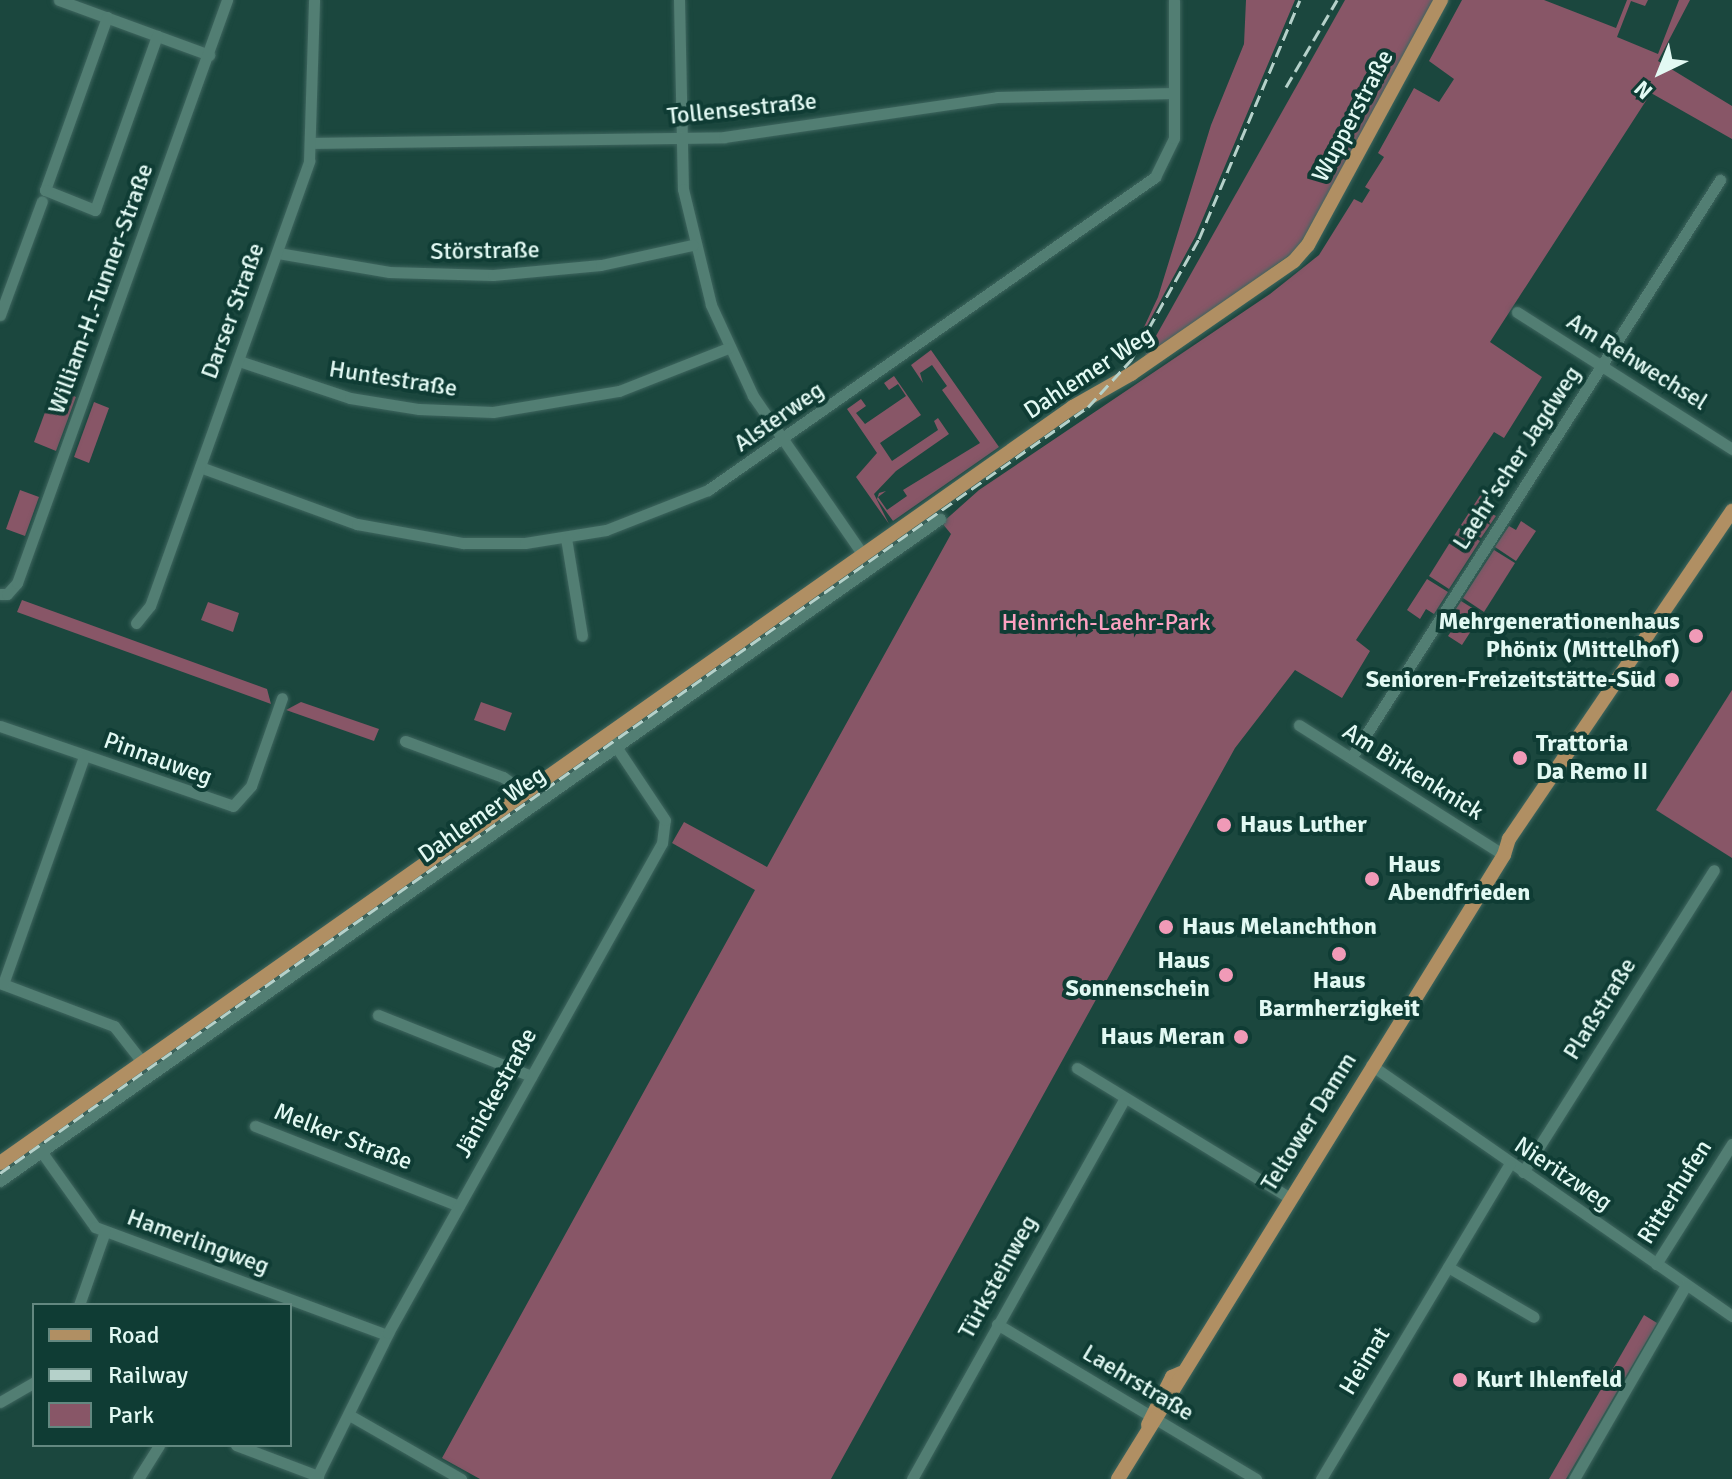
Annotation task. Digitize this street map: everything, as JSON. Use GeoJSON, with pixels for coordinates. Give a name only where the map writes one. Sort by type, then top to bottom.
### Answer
{"type":"FeatureCollection","features":[{"type":"Feature","properties":{"kind":"main road","name":"Wupperstraße"},"geometry":{"type":"LineString","coordinates":[[1302,252],[1441,0]]}},
{"type":"Feature","properties":{"kind":"main road","name":"Dahlemer Weg"},"geometry":{"type":"LineString","coordinates":[[1,1174],[145,1067],[259,990],[309,946],[386,891],[420,877],[526,793],[562,777],[612,742],[643,711],[705,666],[863,555],[903,536],[1302,252]]}},
{"type":"Feature","properties":{"kind":"main road","name":"Teltower Damm"},"geometry":{"type":"LineString","coordinates":[[1118,1479],[1152,1422],[1172,1377],[1181,1373],[1504,855],[1514,849],[1528,818],[1660,610],[1732,511]]}},
{"type":"Feature","properties":{"kind":"street"},"geometry":{"type":"LineString","coordinates":[[59,0],[209,55]]}},
{"type":"Feature","properties":{"kind":"street","name":"William-H.-Tunner-Straße"},"geometry":{"type":"LineString","coordinates":[[6,592],[227,0]]}},
{"type":"Feature","properties":{"kind":"street","name":"Darser Straße"},"geometry":{"type":"LineString","coordinates":[[136,623],[150,606],[278,253],[313,143],[314,0]]}},
{"type":"Feature","properties":{"kind":"street"},"geometry":{"type":"LineString","coordinates":[[679,0],[680,139],[693,245],[728,348],[783,441],[863,555]]}},
{"type":"Feature","properties":{"kind":"street","name":"Alsterweg"},"geometry":{"type":"LineString","coordinates":[[200,467],[401,535],[491,544],[566,538],[668,509],[708,490],[783,441],[1150,182],[1171,151],[1174,0]]}},
{"type":"Feature","properties":{"kind":"street"},"geometry":{"type":"LineString","coordinates":[[0,315],[107,17]]}},
{"type":"Feature","properties":{"kind":"street"},"geometry":{"type":"LineString","coordinates":[[44,196],[95,210],[157,36]]}},
{"type":"Feature","properties":{"kind":"street","name":"Tollensestraße"},"geometry":{"type":"LineString","coordinates":[[313,143],[680,139],[753,134],[997,97],[1174,93]]}},
{"type":"Feature","properties":{"kind":"street","name":"Laehr'scher Jagdweg"},"geometry":{"type":"LineString","coordinates":[[1351,758],[1720,180]]}},
{"type":"Feature","properties":{"kind":"street","name":"Störstraße"},"geometry":{"type":"LineString","coordinates":[[278,253],[377,270],[481,275],[587,267],[693,245]]}},
{"type":"Feature","properties":{"kind":"street","name":"Am Rehwechsel"},"geometry":{"type":"LineString","coordinates":[[1517,312],[1732,449]]}},
{"type":"Feature","properties":{"kind":"street","name":"Huntestraße"},"geometry":{"type":"LineString","coordinates":[[239,361],[350,398],[478,412],[601,396],[728,348]]}},
{"type":"Feature","properties":{"kind":"street","name":"Dahlemer Weg"},"geometry":{"type":"LineString","coordinates":[[612,742],[652,724],[852,583],[903,536],[940,519]]}},
{"type":"Feature","properties":{"kind":"street"},"geometry":{"type":"LineString","coordinates":[[566,538],[582,636]]}},
{"type":"Feature","properties":{"kind":"street"},"geometry":{"type":"LineString","coordinates":[[842,570],[852,583]]}},
{"type":"Feature","properties":{"kind":"street"},"geometry":{"type":"LineString","coordinates":[[779,615],[787,628]]}},
{"type":"Feature","properties":{"kind":"street"},"geometry":{"type":"LineString","coordinates":[[718,657],[728,671]]}},
{"type":"Feature","properties":{"kind":"street"},"geometry":{"type":"LineString","coordinates":[[705,666],[715,680]]}},
{"type":"Feature","properties":{"kind":"street"},"geometry":{"type":"LineString","coordinates":[[683,682],[692,696]]}},
{"type":"Feature","properties":{"kind":"street","name":"Pinnauweg"},"geometry":{"type":"LineString","coordinates":[[0,726],[233,806],[251,786],[282,698]]}},
{"type":"Feature","properties":{"kind":"street"},"geometry":{"type":"LineString","coordinates":[[659,699],[669,712]]}},
{"type":"Feature","properties":{"kind":"street"},"geometry":{"type":"LineString","coordinates":[[643,711],[652,724]]}},
{"type":"Feature","properties":{"kind":"street","name":"Am Birkenknick"},"geometry":{"type":"LineString","coordinates":[[1299,725],[1504,855]]}},
{"type":"Feature","properties":{"kind":"street"},"geometry":{"type":"LineString","coordinates":[[405,741],[503,777],[526,793]]}},
{"type":"Feature","properties":{"kind":"street","name":"Jänickestraße"},"geometry":{"type":"LineString","coordinates":[[317,1478],[351,1416],[387,1335],[667,830],[661,811],[612,742]]}},
{"type":"Feature","properties":{"kind":"street"},"geometry":{"type":"LineString","coordinates":[[84,756],[1,984],[114,1026],[145,1067]]}},
{"type":"Feature","properties":{"kind":"street","name":"Dahlemer Weg"},"geometry":{"type":"LineString","coordinates":[[259,990],[318,958],[395,904],[420,877],[562,777]]}},
{"type":"Feature","properties":{"kind":"street","name":"Plaßstraße"},"geometry":{"type":"LineString","coordinates":[[1523,1172],[1714,870]]}},
{"type":"Feature","properties":{"kind":"street"},"geometry":{"type":"LineString","coordinates":[[386,891],[395,904]]}},
{"type":"Feature","properties":{"kind":"street"},"geometry":{"type":"LineString","coordinates":[[309,946],[318,958]]}},
{"type":"Feature","properties":{"kind":"street"},"geometry":{"type":"LineString","coordinates":[[378,1015],[531,1076]]}},
{"type":"Feature","properties":{"kind":"street","name":"Nieritzweg"},"geometry":{"type":"LineString","coordinates":[[1371,1065],[1732,1316]]}},
{"type":"Feature","properties":{"kind":"street"},"geometry":{"type":"LineString","coordinates":[[1077,1068],[1288,1197]]}},
{"type":"Feature","properties":{"kind":"street","name":"Türksteinweg"},"geometry":{"type":"LineString","coordinates":[[912,1479],[1125,1098]]}},
{"type":"Feature","properties":{"kind":"street","name":"Melker Straße"},"geometry":{"type":"LineString","coordinates":[[255,1126],[459,1206]]}},
{"type":"Feature","properties":{"kind":"street","name":"Ritterhufen"},"geometry":{"type":"LineString","coordinates":[[1656,1264],[1732,1144]]}},
{"type":"Feature","properties":{"kind":"street","name":"Hamerlingweg"},"geometry":{"type":"LineString","coordinates":[[38,1146],[95,1227],[387,1335]]}},
{"type":"Feature","properties":{"kind":"street","name":"Heimat"},"geometry":{"type":"LineString","coordinates":[[1321,1479],[1510,1163]]}},
{"type":"Feature","properties":{"kind":"street"},"geometry":{"type":"LineString","coordinates":[[80,1303],[105,1231]]}},
{"type":"Feature","properties":{"kind":"street"},"geometry":{"type":"LineString","coordinates":[[1448,1267],[1534,1317]]}},
{"type":"Feature","properties":{"kind":"street"},"geometry":{"type":"LineString","coordinates":[[1574,1479],[1686,1285]]}},
{"type":"Feature","properties":{"kind":"street","name":"Laehrstraße"},"geometry":{"type":"LineString","coordinates":[[997,1324],[1152,1422],[1256,1479]]}},
{"type":"Feature","properties":{"kind":"street"},"geometry":{"type":"LineString","coordinates":[[0,1402],[32,1383]]}},
{"type":"Feature","properties":{"kind":"street"},"geometry":{"type":"LineString","coordinates":[[351,1416],[461,1479]]}},
{"type":"Feature","properties":{"kind":"street"},"geometry":{"type":"LineString","coordinates":[[138,1479],[158,1447]]}},
{"type":"Feature","properties":{"kind":"street"},"geometry":{"type":"LineString","coordinates":[[241,1447],[317,1478]]}},
{"type":"Feature","properties":{"kind":"green space"},"geometry":{"type":"Polygon","coordinates":[[[1246,0],[1295,0],[1195,237],[1131,355],[1158,297],[1211,125],[1244,44],[1246,0]]]}},
{"type":"Feature","properties":{"kind":"green space"},"geometry":{"type":"Polygon","coordinates":[[[1345,0],[1435,0],[1297,250],[1143,359],[1345,0]]]}},
{"type":"Feature","properties":{"kind":"green space","name":"Heinrich-Laehr-Park"},"geometry":{"type":"Polygon","coordinates":[[[1462,0],[1544,0],[1616,28],[1627,0],[1648,0],[1645,6],[1631,1],[1617,37],[1658,54],[1679,0],[1690,0],[1658,61],[1732,106],[1732,139],[1651,93],[1490,342],[1542,377],[1504,438],[1494,432],[1356,640],[1370,651],[1342,698],[1295,670],[1235,748],[831,1479],[480,1479],[442,1458],[755,890],[672,843],[684,822],[767,867],[951,534],[942,523],[979,490],[1270,294],[1319,255],[1354,199],[1362,203],[1370,190],[1365,187],[1384,157],[1378,153],[1414,88],[1439,102],[1454,79],[1429,61],[1462,0]]]}},
{"type":"Feature","properties":{"kind":"green space"},"geometry":{"type":"Polygon","coordinates":[[[931,350],[999,447],[893,521],[877,499],[879,493],[886,491],[878,497],[887,510],[907,496],[903,490],[980,443],[942,390],[947,386],[932,365],[920,373],[923,383],[911,365],[931,350]]]}},
{"type":"Feature","properties":{"kind":"green space"},"geometry":{"type":"Polygon","coordinates":[[[894,376],[921,415],[880,443],[892,461],[938,430],[934,421],[938,418],[949,434],[896,471],[874,494],[889,524],[856,477],[877,453],[847,409],[861,399],[866,406],[856,413],[865,424],[906,396],[898,384],[889,390],[884,383],[894,376]]]}},
{"type":"Feature","properties":{"kind":"green space"},"geometry":{"type":"Polygon","coordinates":[[[54,388],[76,397],[56,451],[34,442],[54,388]]]}},
{"type":"Feature","properties":{"kind":"green space"},"geometry":{"type":"Polygon","coordinates":[[[94,402],[109,408],[89,463],[74,457],[94,402]]]}},
{"type":"Feature","properties":{"kind":"green space"},"geometry":{"type":"Polygon","coordinates":[[[20,490],[39,497],[25,536],[6,529],[20,490]]]}},
{"type":"Feature","properties":{"kind":"green space"},"geometry":{"type":"Polygon","coordinates":[[[1481,494],[1494,503],[1489,512],[1496,516],[1481,538],[1461,525],[1481,494]]]}},
{"type":"Feature","properties":{"kind":"green space"},"geometry":{"type":"Polygon","coordinates":[[[1521,521],[1536,531],[1516,561],[1495,547],[1509,526],[1516,530],[1521,521]]]}},
{"type":"Feature","properties":{"kind":"green space"},"geometry":{"type":"Polygon","coordinates":[[[1459,528],[1480,541],[1449,589],[1429,576],[1459,528]]]}},
{"type":"Feature","properties":{"kind":"green space"},"geometry":{"type":"Polygon","coordinates":[[[1494,550],[1515,563],[1484,612],[1463,598],[1494,550]]]}},
{"type":"Feature","properties":{"kind":"green space"},"geometry":{"type":"Polygon","coordinates":[[[1427,579],[1448,592],[1434,614],[1426,609],[1420,619],[1407,610],[1427,579]]]}},
{"type":"Feature","properties":{"kind":"green space"},"geometry":{"type":"Polygon","coordinates":[[[22,600],[267,689],[271,704],[17,612],[22,600]]]}},
{"type":"Feature","properties":{"kind":"green space"},"geometry":{"type":"Polygon","coordinates":[[[1461,601],[1482,614],[1462,645],[1448,636],[1454,627],[1447,623],[1461,601]]]}},
{"type":"Feature","properties":{"kind":"green space"},"geometry":{"type":"Polygon","coordinates":[[[208,602],[239,613],[233,632],[201,620],[208,602]]]}},
{"type":"Feature","properties":{"kind":"green space"},"geometry":{"type":"Polygon","coordinates":[[[1732,690],[1732,858],[1656,810],[1732,690]]]}},
{"type":"Feature","properties":{"kind":"green space"},"geometry":{"type":"Polygon","coordinates":[[[301,702],[379,729],[374,741],[286,710],[301,702]]]}},
{"type":"Feature","properties":{"kind":"green space"},"geometry":{"type":"Polygon","coordinates":[[[481,702],[512,713],[505,731],[474,720],[481,702]]]}},
{"type":"Feature","properties":{"kind":"green space"},"geometry":{"type":"Polygon","coordinates":[[[1644,1315],[1657,1323],[1566,1479],[1549,1479],[1644,1315]]]}},
{"type":"Feature","properties":{"kind":"railway"},"geometry":{"type":"LineString","coordinates":[[0,1173],[1088,407],[1131,360],[1199,239],[1300,0]]}},
{"type":"Feature","properties":{"kind":"railway"},"geometry":{"type":"LineString","coordinates":[[1286,87],[1337,0]]}},
{"type":"Feature","properties":{"kind":"place","name":"Mehrgenerationenhaus Phönix (Mittelhof)"},"geometry":{"type":"Point","coordinates":[1696,636]}},
{"type":"Feature","properties":{"kind":"place","name":"Senioren-Freizeitstätte-Süd"},"geometry":{"type":"Point","coordinates":[1672,680]}},
{"type":"Feature","properties":{"kind":"place","name":"Trattoria Da Remo II"},"geometry":{"type":"Point","coordinates":[1520,758]}},
{"type":"Feature","properties":{"kind":"place","name":"Haus Luther"},"geometry":{"type":"Point","coordinates":[1224,825]}},
{"type":"Feature","properties":{"kind":"place","name":"Haus Abendfrieden"},"geometry":{"type":"Point","coordinates":[1372,879]}},
{"type":"Feature","properties":{"kind":"place","name":"Haus Melanchthon"},"geometry":{"type":"Point","coordinates":[1166,927]}},
{"type":"Feature","properties":{"kind":"place","name":"Haus Barmherzigkeit"},"geometry":{"type":"Point","coordinates":[1339,954]}},
{"type":"Feature","properties":{"kind":"place","name":"Haus Sonnenschein"},"geometry":{"type":"Point","coordinates":[1226,975]}},
{"type":"Feature","properties":{"kind":"place","name":"Haus Meran"},"geometry":{"type":"Point","coordinates":[1241,1037]}},
{"type":"Feature","properties":{"kind":"place","name":"Kurt Ihlenfeld"},"geometry":{"type":"Point","coordinates":[1460,1380]}}]}
